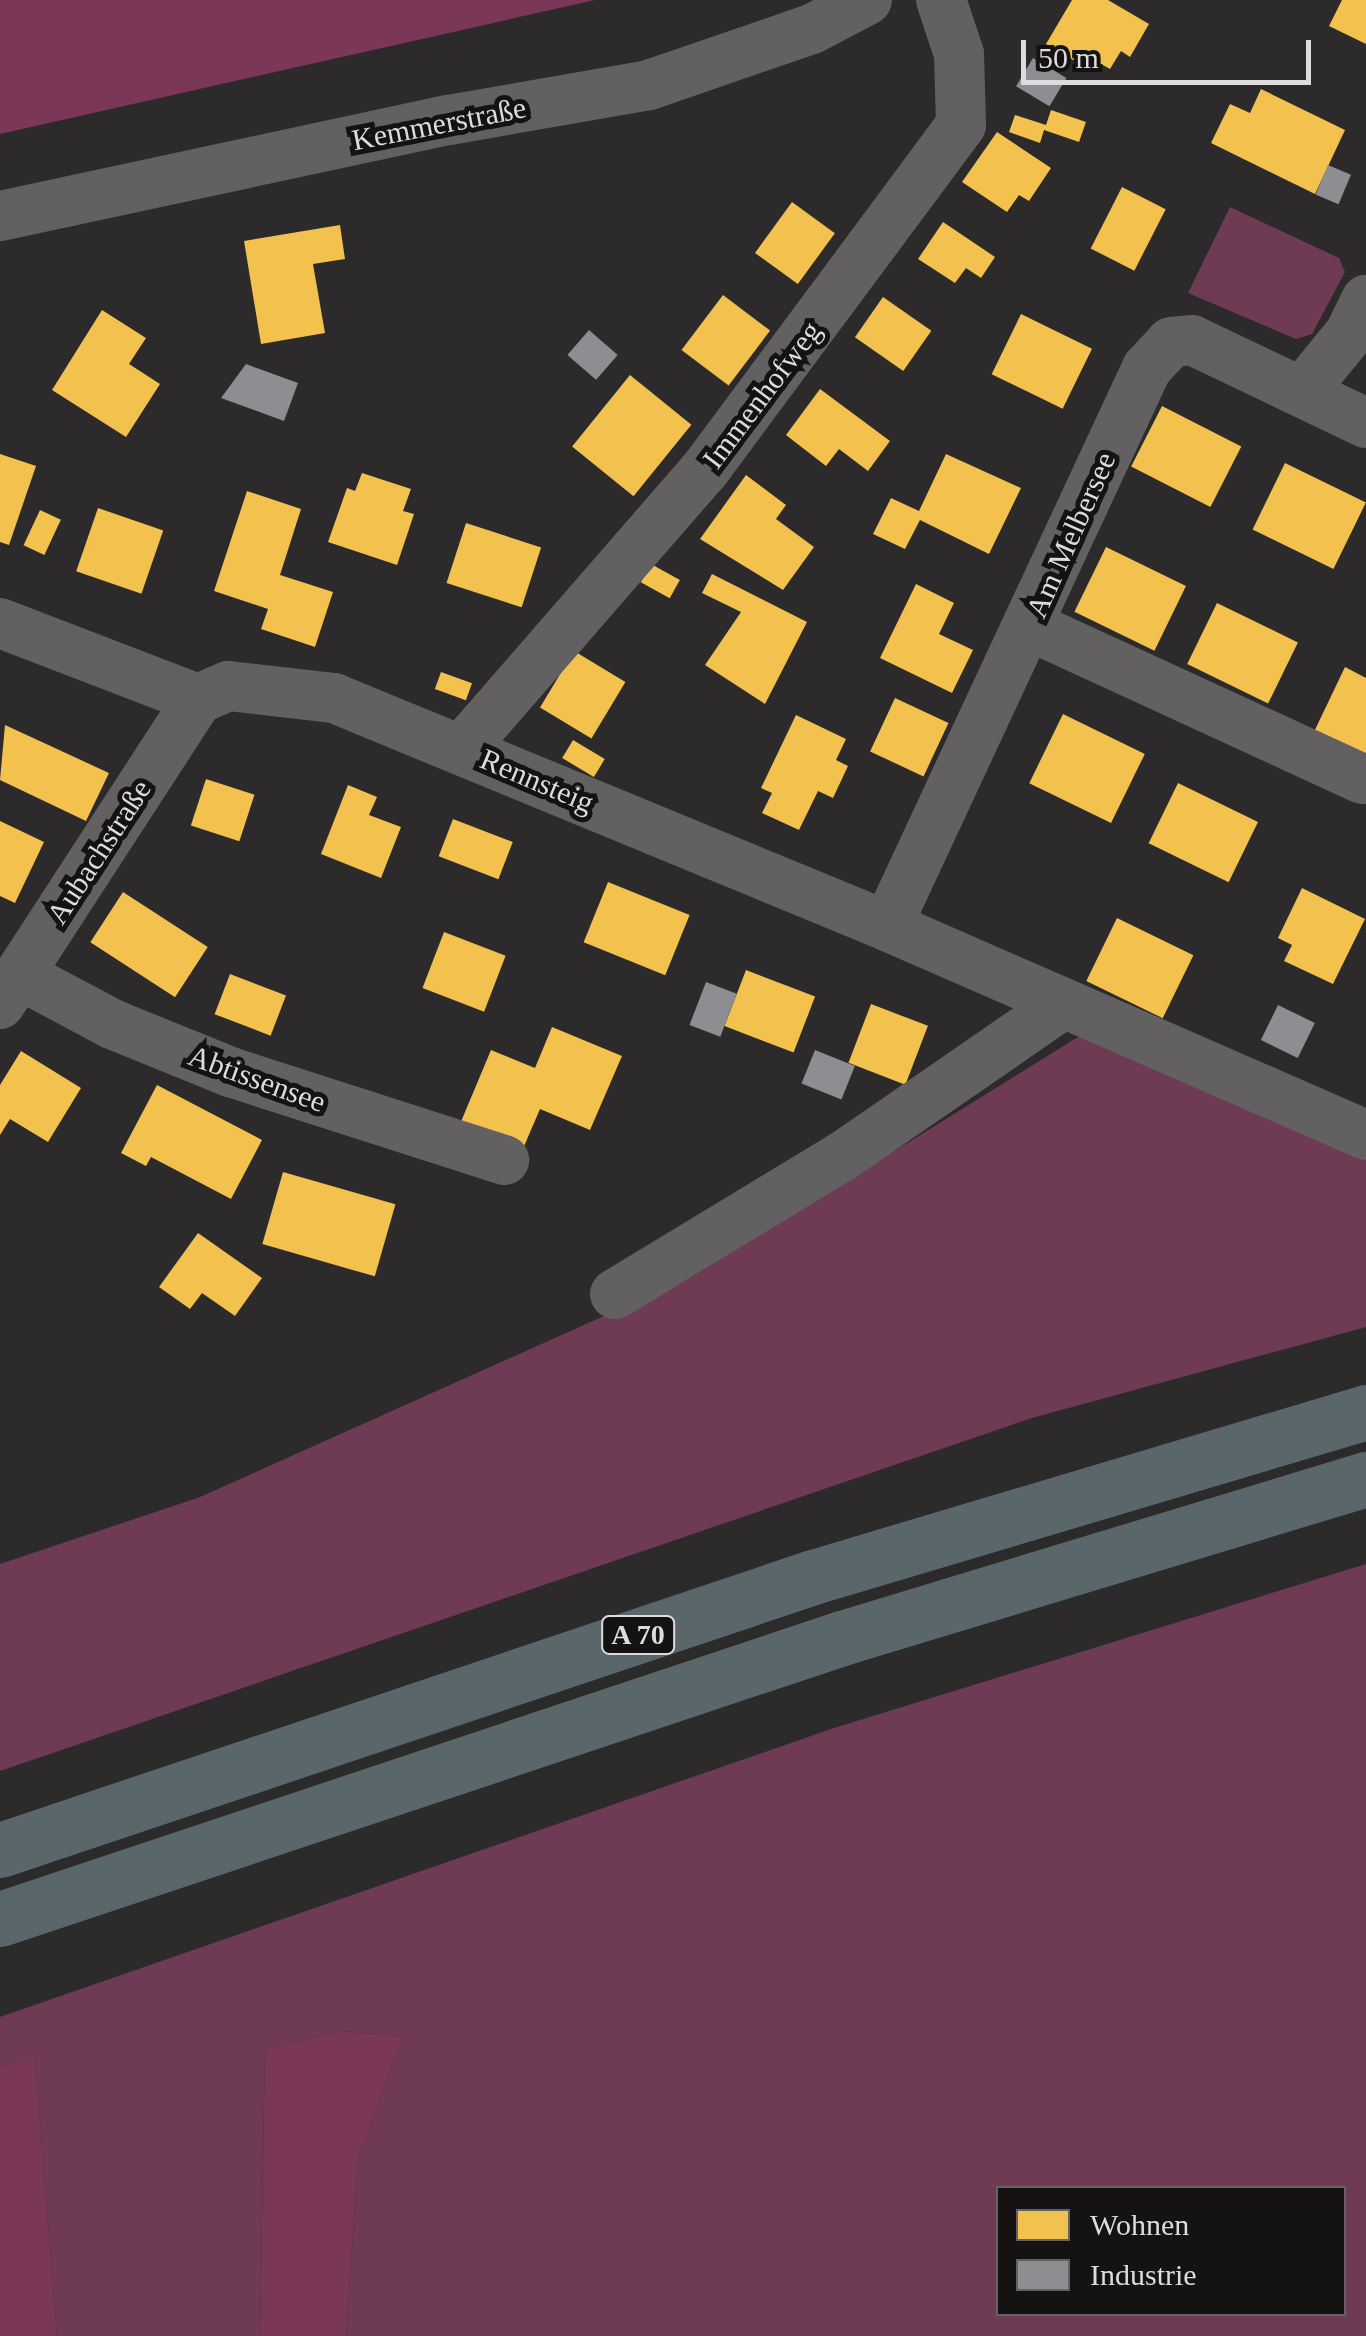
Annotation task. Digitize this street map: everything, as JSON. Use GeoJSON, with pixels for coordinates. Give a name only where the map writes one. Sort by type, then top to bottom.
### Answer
{"type":"FeatureCollection","features":[{"type":"Feature","properties":{"kind":"highway","name":"A 70"},"geometry":{"type":"LineString","coordinates":[[0,1850],[813,1577],[1366,1412]]}},
{"type":"Feature","properties":{"kind":"highway","name":"A 70"},"geometry":{"type":"LineString","coordinates":[[0,1919],[842,1638],[1366,1478]]}},
{"type":"Feature","properties":{"kind":"highway"},"geometry":{"type":"LineString","coordinates":[[0,1832],[100,1815]]}},
{"type":"Feature","properties":{"kind":"street","name":"Kemmerstraße"},"geometry":{"type":"LineString","coordinates":[[0,216],[450,120],[649,85],[812,29],[867,0]]}},
{"type":"Feature","properties":{"kind":"street","name":"Immenhofweg"},"geometry":{"type":"LineString","coordinates":[[462,750],[704,472],[961,125],[959,54],[941,0]]}},
{"type":"Feature","properties":{"kind":"street"},"geometry":{"type":"LineString","coordinates":[[1302,392],[1350,333],[1366,300]]}},
{"type":"Feature","properties":{"kind":"street","name":"Am Melbersee"},"geometry":{"type":"LineString","coordinates":[[887,926],[1147,368],[1171,342],[1192,340],[1366,423]]}},
{"type":"Feature","properties":{"kind":"street"},"geometry":{"type":"LineString","coordinates":[[0,623],[198,699]]}},
{"type":"Feature","properties":{"kind":"street"},"geometry":{"type":"LineString","coordinates":[[1030,626],[1363,779]]}},
{"type":"Feature","properties":{"kind":"street","name":"Rennsteig"},"geometry":{"type":"LineString","coordinates":[[198,699],[228,686],[334,698],[887,926],[1366,1135]]}},
{"type":"Feature","properties":{"kind":"street","name":"Aubachstraße"},"geometry":{"type":"LineString","coordinates":[[10,989],[198,699]]}},
{"type":"Feature","properties":{"kind":"street","name":"Abtissensee"},"geometry":{"type":"LineString","coordinates":[[10,989],[112,1024],[230,1072],[504,1160]]}},
{"type":"Feature","properties":{"kind":"street"},"geometry":{"type":"LineString","coordinates":[[614,1294],[843,1156],[1062,1004]]}},
{"type":"Feature","properties":{"kind":"shaded area"},"geometry":{"type":"Polygon","coordinates":[[[0,0],[595,0],[0,134],[0,0]]]}},
{"type":"Feature","properties":{"kind":"shaded area"},"geometry":{"type":"Polygon","coordinates":[[[1230,207],[1339,258],[1345,272],[1312,334],[1296,339],[1188,293],[1230,207]]]}},
{"type":"Feature","properties":{"kind":"shaded area"},"geometry":{"type":"Polygon","coordinates":[[[1086,1032],[1366,1147],[1366,1327],[1032,1418],[0,1771],[0,1564],[200,1497],[693,1276],[1086,1032]]]}},
{"type":"Feature","properties":{"kind":"shaded area"},"geometry":{"type":"Polygon","coordinates":[[[1366,1564],[1366,2336],[346,2336],[358,2159],[403,2036],[341,2031],[265,2049],[260,2336],[57,2336],[35,2059],[0,2068],[0,2017],[834,1728],[1366,1564]]]}},
{"type":"Feature","properties":{"kind":"shaded area"},"geometry":{"type":"Polygon","coordinates":[[[341,2031],[403,2036],[358,2159],[346,2336],[260,2336],[265,2049],[341,2031]]]}},
{"type":"Feature","properties":{"kind":"shaded area"},"geometry":{"type":"Polygon","coordinates":[[[35,2058],[57,2336],[0,2336],[0,2068],[35,2058]]]}},
{"type":"Feature","properties":{"kind":"building: Wohnen"},"geometry":{"type":"Polygon","coordinates":[[[1072,0],[1108,0],[1149,24],[1130,57],[1121,51],[1110,69],[1092,59],[1087,68],[1046,44],[1072,0]]]}},
{"type":"Feature","properties":{"kind":"building: Wohnen"},"geometry":{"type":"Polygon","coordinates":[[[1342,0],[1366,0],[1366,44],[1329,26],[1342,0]]]}},
{"type":"Feature","properties":{"kind":"building: Wohnen"},"geometry":{"type":"Polygon","coordinates":[[[1261,89],[1345,130],[1315,194],[1211,143],[1230,104],[1250,113],[1261,89]]]}},
{"type":"Feature","properties":{"kind":"building: Wohnen"},"geometry":{"type":"Polygon","coordinates":[[[1051,110],[1086,122],[1079,142],[1044,130],[1040,143],[1009,132],[1015,115],[1046,125],[1051,110]]]}},
{"type":"Feature","properties":{"kind":"building: Wohnen"},"geometry":{"type":"Polygon","coordinates":[[[997,132],[1051,168],[1029,201],[1019,195],[1007,212],[962,182],[997,132]]]}},
{"type":"Feature","properties":{"kind":"building: Wohnen"},"geometry":{"type":"Polygon","coordinates":[[[1122,187],[1166,209],[1134,271],[1091,248],[1122,187]]]}},
{"type":"Feature","properties":{"kind":"building: Wohnen"},"geometry":{"type":"Polygon","coordinates":[[[792,202],[835,233],[798,284],[755,253],[792,202]]]}},
{"type":"Feature","properties":{"kind":"building: Wohnen"},"geometry":{"type":"Polygon","coordinates":[[[943,222],[995,257],[981,278],[966,268],[955,283],[918,259],[943,222]]]}},
{"type":"Feature","properties":{"kind":"building: Wohnen"},"geometry":{"type":"Polygon","coordinates":[[[340,225],[345,259],[313,264],[325,333],[261,344],[244,241],[340,225]]]}},
{"type":"Feature","properties":{"kind":"building: Wohnen"},"geometry":{"type":"Polygon","coordinates":[[[723,295],[770,331],[729,386],[681,350],[723,295]]]}},
{"type":"Feature","properties":{"kind":"building: Wohnen"},"geometry":{"type":"Polygon","coordinates":[[[883,297],[931,331],[903,371],[855,337],[883,297]]]}},
{"type":"Feature","properties":{"kind":"building: Wohnen"},"geometry":{"type":"Polygon","coordinates":[[[102,310],[146,338],[129,364],[160,384],[126,437],[52,390],[102,310]]]}},
{"type":"Feature","properties":{"kind":"building: Wohnen"},"geometry":{"type":"Polygon","coordinates":[[[1021,314],[1092,349],[1063,409],[992,374],[1021,314]]]}},
{"type":"Feature","properties":{"kind":"building: Wohnen"},"geometry":{"type":"Polygon","coordinates":[[[630,375],[691,425],[633,496],[572,446],[630,375]]]}},
{"type":"Feature","properties":{"kind":"building: Wohnen"},"geometry":{"type":"Polygon","coordinates":[[[820,389],[890,441],[868,471],[839,449],[826,466],[786,435],[820,389]]]}},
{"type":"Feature","properties":{"kind":"building: Wohnen"},"geometry":{"type":"Polygon","coordinates":[[[1162,406],[1241,446],[1210,507],[1131,467],[1162,406]]]}},
{"type":"Feature","properties":{"kind":"building: Wohnen"},"geometry":{"type":"Polygon","coordinates":[[[0,454],[36,466],[9,545],[0,542],[0,454]]]}},
{"type":"Feature","properties":{"kind":"building: Wohnen"},"geometry":{"type":"Polygon","coordinates":[[[946,454],[1021,488],[989,554],[920,520],[905,549],[873,534],[891,498],[919,511],[946,454]]]}},
{"type":"Feature","properties":{"kind":"building: Wohnen"},"geometry":{"type":"Polygon","coordinates":[[[1285,463],[1366,502],[1333,569],[1253,530],[1285,463]]]}},
{"type":"Feature","properties":{"kind":"building: Wohnen"},"geometry":{"type":"Polygon","coordinates":[[[362,473],[411,489],[403,511],[414,514],[397,565],[328,542],[347,488],[355,491],[362,473]]]}},
{"type":"Feature","properties":{"kind":"building: Wohnen"},"geometry":{"type":"Polygon","coordinates":[[[746,475],[786,505],[776,519],[814,547],[783,590],[700,539],[746,475]]]}},
{"type":"Feature","properties":{"kind":"building: Wohnen"},"geometry":{"type":"Polygon","coordinates":[[[247,491],[301,509],[280,575],[333,592],[315,647],[261,629],[268,609],[214,591],[247,491]]]}},
{"type":"Feature","properties":{"kind":"building: Wohnen"},"geometry":{"type":"Polygon","coordinates":[[[98,508],[163,530],[141,594],[76,571],[98,508]]]}},
{"type":"Feature","properties":{"kind":"building: Wohnen"},"geometry":{"type":"Polygon","coordinates":[[[40,510],[61,520],[44,555],[24,545],[40,510]]]}},
{"type":"Feature","properties":{"kind":"building: Wohnen"},"geometry":{"type":"Polygon","coordinates":[[[466,523],[541,547],[522,607],[447,583],[466,523]]]}},
{"type":"Feature","properties":{"kind":"building: Wohnen"},"geometry":{"type":"Polygon","coordinates":[[[1106,547],[1186,586],[1154,651],[1074,612],[1106,547]]]}},
{"type":"Feature","properties":{"kind":"building: Wohnen"},"geometry":{"type":"Polygon","coordinates":[[[651,564],[680,580],[670,598],[641,582],[651,564]]]}},
{"type":"Feature","properties":{"kind":"building: Wohnen"},"geometry":{"type":"Polygon","coordinates":[[[712,574],[807,622],[765,704],[705,665],[741,612],[702,593],[712,574]]]}},
{"type":"Feature","properties":{"kind":"building: Wohnen"},"geometry":{"type":"Polygon","coordinates":[[[916,584],[954,603],[939,634],[973,650],[952,693],[880,658],[916,584]]]}},
{"type":"Feature","properties":{"kind":"building: Wohnen"},"geometry":{"type":"Polygon","coordinates":[[[1217,603],[1298,642],[1268,704],[1187,664],[1217,603]]]}},
{"type":"Feature","properties":{"kind":"building: Wohnen"},"geometry":{"type":"Polygon","coordinates":[[[574,651],[625,682],[591,738],[540,708],[574,651]]]}},
{"type":"Feature","properties":{"kind":"building: Wohnen"},"geometry":{"type":"Polygon","coordinates":[[[1345,667],[1366,678],[1366,762],[1312,736],[1345,667]]]}},
{"type":"Feature","properties":{"kind":"building: Wohnen"},"geometry":{"type":"Polygon","coordinates":[[[441,672],[472,683],[466,700],[435,689],[441,672]]]}},
{"type":"Feature","properties":{"kind":"building: Wohnen"},"geometry":{"type":"Polygon","coordinates":[[[895,698],[948,723],[924,776],[870,751],[895,698]]]}},
{"type":"Feature","properties":{"kind":"building: Wohnen"},"geometry":{"type":"Polygon","coordinates":[[[1063,714],[1145,754],[1111,823],[1029,783],[1063,714]]]}},
{"type":"Feature","properties":{"kind":"building: Wohnen"},"geometry":{"type":"Polygon","coordinates":[[[796,715],[846,739],[836,760],[848,766],[833,798],[818,791],[799,830],[762,813],[772,793],[761,788],[796,715]]]}},
{"type":"Feature","properties":{"kind":"building: Wohnen"},"geometry":{"type":"Polygon","coordinates":[[[5,725],[109,773],[86,821],[0,780],[5,725]]]}},
{"type":"Feature","properties":{"kind":"building: Wohnen"},"geometry":{"type":"Polygon","coordinates":[[[573,740],[605,759],[594,777],[562,758],[573,740]]]}},
{"type":"Feature","properties":{"kind":"building: Wohnen"},"geometry":{"type":"Polygon","coordinates":[[[206,779],[255,795],[239,841],[191,826],[206,779]]]}},
{"type":"Feature","properties":{"kind":"building: Wohnen"},"geometry":{"type":"Polygon","coordinates":[[[1178,783],[1258,822],[1229,882],[1149,843],[1178,783]]]}},
{"type":"Feature","properties":{"kind":"building: Wohnen"},"geometry":{"type":"Polygon","coordinates":[[[348,785],[377,797],[369,815],[401,827],[381,878],[321,854],[348,785]]]}},
{"type":"Feature","properties":{"kind":"building: Wohnen"},"geometry":{"type":"Polygon","coordinates":[[[453,819],[513,842],[498,879],[439,856],[453,819]]]}},
{"type":"Feature","properties":{"kind":"building: Wohnen"},"geometry":{"type":"Polygon","coordinates":[[[0,821],[44,842],[15,903],[0,896],[0,821]]]}},
{"type":"Feature","properties":{"kind":"building: Wohnen"},"geometry":{"type":"Polygon","coordinates":[[[608,882],[690,915],[665,975],[584,942],[608,882]]]}},
{"type":"Feature","properties":{"kind":"building: Wohnen"},"geometry":{"type":"Polygon","coordinates":[[[1302,888],[1365,919],[1333,984],[1284,961],[1292,945],[1278,938],[1302,888]]]}},
{"type":"Feature","properties":{"kind":"building: Wohnen"},"geometry":{"type":"Polygon","coordinates":[[[123,892],[208,947],[175,997],[90,942],[123,892]]]}},
{"type":"Feature","properties":{"kind":"building: Wohnen"},"geometry":{"type":"Polygon","coordinates":[[[1117,918],[1193,955],[1163,1018],[1086,981],[1117,918]]]}},
{"type":"Feature","properties":{"kind":"building: Wohnen"},"geometry":{"type":"Polygon","coordinates":[[[444,932],[506,956],[484,1012],[422,988],[444,932]]]}},
{"type":"Feature","properties":{"kind":"building: Wohnen"},"geometry":{"type":"Polygon","coordinates":[[[746,970],[815,997],[794,1053],[724,1026],[746,970]]]}},
{"type":"Feature","properties":{"kind":"building: Wohnen"},"geometry":{"type":"Polygon","coordinates":[[[230,974],[286,996],[271,1036],[215,1014],[230,974]]]}},
{"type":"Feature","properties":{"kind":"building: Wohnen"},"geometry":{"type":"Polygon","coordinates":[[[871,1004],[928,1026],[905,1085],[848,1063],[871,1004]]]}},
{"type":"Feature","properties":{"kind":"building: Wohnen"},"geometry":{"type":"Polygon","coordinates":[[[552,1027],[622,1056],[590,1130],[540,1109],[522,1151],[460,1124],[491,1050],[535,1068],[552,1027]]]}},
{"type":"Feature","properties":{"kind":"building: Wohnen"},"geometry":{"type":"Polygon","coordinates":[[[21,1051],[81,1088],[48,1142],[10,1119],[0,1135],[0,1085],[21,1051]]]}},
{"type":"Feature","properties":{"kind":"building: Wohnen"},"geometry":{"type":"Polygon","coordinates":[[[157,1085],[262,1140],[231,1199],[151,1157],[146,1166],[121,1153],[157,1085]]]}},
{"type":"Feature","properties":{"kind":"building: Wohnen"},"geometry":{"type":"Polygon","coordinates":[[[283,1172],[395,1204],[375,1276],[262,1244],[283,1172]]]}},
{"type":"Feature","properties":{"kind":"building: Wohnen"},"geometry":{"type":"Polygon","coordinates":[[[198,1233],[262,1278],[235,1316],[202,1293],[190,1309],[159,1287],[198,1233]]]}},
{"type":"Feature","properties":{"kind":"building: Industrie"},"geometry":{"type":"Polygon","coordinates":[[[1033,58],[1066,78],[1049,106],[1016,86],[1033,58]]]}},
{"type":"Feature","properties":{"kind":"building: Industrie"},"geometry":{"type":"Polygon","coordinates":[[[1328,165],[1351,175],[1339,204],[1315,194],[1328,165]]]}},
{"type":"Feature","properties":{"kind":"building: Industrie"},"geometry":{"type":"Polygon","coordinates":[[[589,330],[618,355],[596,380],[567,355],[589,330]]]}},
{"type":"Feature","properties":{"kind":"building: Industrie"},"geometry":{"type":"Polygon","coordinates":[[[246,364],[298,383],[284,421],[221,398],[246,364]]]}},
{"type":"Feature","properties":{"kind":"building: Industrie"},"geometry":{"type":"Polygon","coordinates":[[[706,982],[737,994],[720,1037],[690,1025],[706,982]]]}},
{"type":"Feature","properties":{"kind":"building: Industrie"},"geometry":{"type":"Polygon","coordinates":[[[1278,1005],[1315,1023],[1298,1058],[1261,1040],[1278,1005]]]}},
{"type":"Feature","properties":{"kind":"building: Industrie"},"geometry":{"type":"Polygon","coordinates":[[[815,1050],[855,1066],[841,1099],[802,1083],[815,1050]]]}}]}
